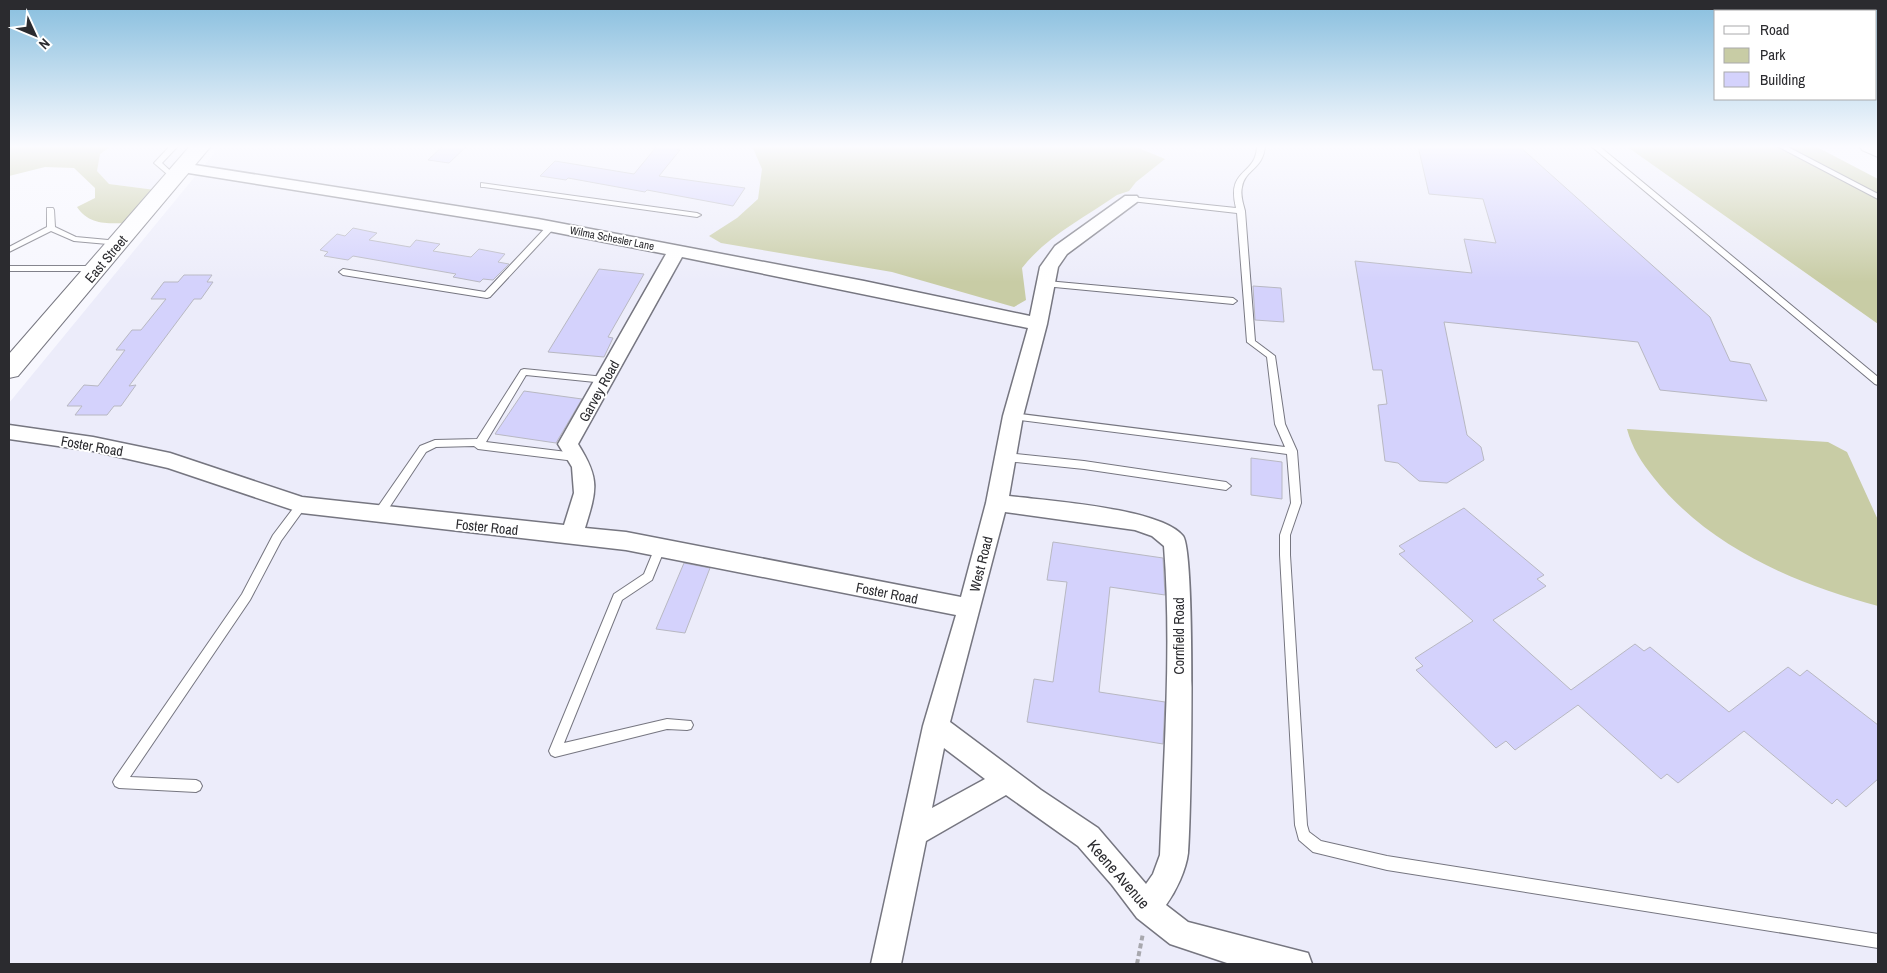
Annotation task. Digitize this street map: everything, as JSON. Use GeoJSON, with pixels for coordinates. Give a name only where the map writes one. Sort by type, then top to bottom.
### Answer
{"type":"FeatureCollection","features":[{"type":"Feature","properties":{"kind":"main road","name":"East Street"},"geometry":{"type":"LineString","coordinates":[[9,370],[162,191]]}},
{"type":"Feature","properties":{"kind":"street","name":"Wilma Schesler Lane"},"geometry":{"type":"LineString","coordinates":[[308,191],[552,226],[1038,324]]}},
{"type":"Feature","properties":{"kind":"street","name":"West Road"},"geometry":{"type":"LineString","coordinates":[[886,964],[936,726],[970,608],[997,503],[1013,416],[1038,324],[1049,267],[1060,250],[1131,199]]}},
{"type":"Feature","properties":{"kind":"street","name":"Garvey Road"},"geometry":{"type":"LineString","coordinates":[[572,536],[585,493],[582,467],[568,444],[677,250]]}},
{"type":"Feature","properties":{"kind":"street","name":"Foster Road"},"geometry":{"type":"LineString","coordinates":[[9,432],[93,444],[170,461],[302,505],[626,541],[970,608]]}},
{"type":"Feature","properties":{"kind":"street","name":"Cornfield Road"},"geometry":{"type":"LineString","coordinates":[[997,503],[1136,522],[1160,530],[1175,542],[1178,576],[1179,672],[1174,856],[1164,882],[1147,908]]}},
{"type":"Feature","properties":{"kind":"street","name":"Keene Avenue"},"geometry":{"type":"LineString","coordinates":[[936,726],[1008,781],[1088,837],[1122,875],[1147,908],[1180,934],[1232,950],[1297,964]]}},
{"type":"Feature","properties":{"kind":"street"},"geometry":{"type":"LineString","coordinates":[[913,833],[1008,781]]}},
{"type":"Feature","properties":{"kind":"lane"},"geometry":{"type":"LineString","coordinates":[[528,191],[697,216]]}},
{"type":"Feature","properties":{"kind":"lane"},"geometry":{"type":"LineString","coordinates":[[1237,191],[1241,211],[1251,342],[1271,356],[1280,424],[1292,451],[1296,502],[1286,535],[1285,555],[1301,825],[1304,836],[1318,848],[1387,863],[1878,941]]}},
{"type":"Feature","properties":{"kind":"lane"},"geometry":{"type":"LineString","coordinates":[[1649,191],[1878,382]]}},
{"type":"Feature","properties":{"kind":"lane"},"geometry":{"type":"LineString","coordinates":[[1131,199],[1241,211]]}},
{"type":"Feature","properties":{"kind":"lane"},"geometry":{"type":"LineString","coordinates":[[50,210],[50,228]]}},
{"type":"Feature","properties":{"kind":"lane"},"geometry":{"type":"LineString","coordinates":[[343,272],[487,295],[552,226]]}},
{"type":"Feature","properties":{"kind":"lane"},"geometry":{"type":"LineString","coordinates":[[50,228],[74,239],[119,243]]}},
{"type":"Feature","properties":{"kind":"lane"},"geometry":{"type":"LineString","coordinates":[[9,250],[50,228]]}},
{"type":"Feature","properties":{"kind":"lane"},"geometry":{"type":"LineString","coordinates":[[9,269],[96,270]]}},
{"type":"Feature","properties":{"kind":"lane"},"geometry":{"type":"LineString","coordinates":[[1047,284],[1232,301]]}},
{"type":"Feature","properties":{"kind":"lane"},"geometry":{"type":"LineString","coordinates":[[575,457],[478,445],[524,372],[605,380]]}},
{"type":"Feature","properties":{"kind":"lane"},"geometry":{"type":"LineString","coordinates":[[1013,416],[1292,451]]}},
{"type":"Feature","properties":{"kind":"lane"},"geometry":{"type":"LineString","coordinates":[[379,514],[423,449],[435,444],[480,442]]}},
{"type":"Feature","properties":{"kind":"lane"},"geometry":{"type":"LineString","coordinates":[[1006,457],[1084,465],[1226,486]]}},
{"type":"Feature","properties":{"kind":"lane"},"geometry":{"type":"LineString","coordinates":[[196,786],[120,782],[246,598],[277,538],[302,505]]}},
{"type":"Feature","properties":{"kind":"lane"},"geometry":{"type":"LineString","coordinates":[[660,548],[648,576],[618,598],[555,751],[667,724],[687,725]]}},
{"type":"Feature","properties":{"kind":"path"},"geometry":{"type":"LineString","coordinates":[[1137,964],[1147,908]]}},
{"type":"Feature","properties":{"kind":"shaded area"},"geometry":{"type":"Polygon","coordinates":[[[183,191],[1690,191],[1878,324],[1878,964],[9,964],[9,403],[183,191]]]}},
{"type":"Feature","properties":{"kind":"green space"},"geometry":{"type":"Polygon","coordinates":[[[95,191],[163,191],[133,223],[109,223],[88,218],[77,207],[95,198],[95,191]]]}},
{"type":"Feature","properties":{"kind":"green space"},"geometry":{"type":"Polygon","coordinates":[[[759,191],[1128,191],[1117,195],[1066,228],[1032,257],[1022,268],[1026,300],[1014,307],[892,272],[721,243],[709,236],[737,218],[758,199],[759,191]]]}},
{"type":"Feature","properties":{"kind":"green space"},"geometry":{"type":"Polygon","coordinates":[[[1690,191],[1878,191],[1878,324],[1690,191]]]}},
{"type":"Feature","properties":{"kind":"green space"},"geometry":{"type":"Polygon","coordinates":[[[1627,429],[1828,442],[1847,452],[1878,520],[1878,606],[1847,597],[1785,574],[1727,543],[1676,502],[1654,478],[1638,455],[1627,429]]]}},
{"type":"Feature","properties":{"kind":"building"},"geometry":{"type":"Polygon","coordinates":[[[655,191],[743,191],[733,206],[655,191]]]}},
{"type":"Feature","properties":{"kind":"building"},"geometry":{"type":"Polygon","coordinates":[[[1428,191],[1570,191],[1710,317],[1730,361],[1750,364],[1767,401],[1660,390],[1638,342],[1444,322],[1467,435],[1481,447],[1484,460],[1447,483],[1419,481],[1398,463],[1385,461],[1378,405],[1387,404],[1382,370],[1373,370],[1355,261],[1472,273],[1464,239],[1496,243],[1483,199],[1429,194],[1428,191]]]}},
{"type":"Feature","properties":{"kind":"building"},"geometry":{"type":"Polygon","coordinates":[[[353,228],[377,233],[369,240],[410,247],[416,240],[440,244],[433,251],[471,257],[479,249],[505,254],[498,262],[509,264],[493,280],[483,279],[480,282],[453,277],[456,274],[353,256],[348,260],[324,256],[328,252],[320,250],[337,234],[345,236],[353,228]]]}},
{"type":"Feature","properties":{"kind":"building"},"geometry":{"type":"Polygon","coordinates":[[[599,269],[644,274],[608,337],[613,338],[604,357],[548,352],[599,269]]]}},
{"type":"Feature","properties":{"kind":"building"},"geometry":{"type":"Polygon","coordinates":[[[184,275],[212,275],[207,282],[213,282],[201,299],[194,299],[129,386],[136,385],[121,406],[114,406],[107,415],[75,415],[82,406],[67,406],[84,385],[98,386],[125,350],[116,350],[132,330],[141,330],[166,299],[151,299],[164,282],[178,282],[184,275]]]}},
{"type":"Feature","properties":{"kind":"building"},"geometry":{"type":"Polygon","coordinates":[[[1253,286],[1281,288],[1284,322],[1255,320],[1253,286]]]}},
{"type":"Feature","properties":{"kind":"building"},"geometry":{"type":"Polygon","coordinates":[[[524,391],[582,399],[556,443],[495,434],[524,391]]]}},
{"type":"Feature","properties":{"kind":"building"},"geometry":{"type":"Polygon","coordinates":[[[1251,458],[1282,462],[1282,499],[1251,495],[1251,458]]]}},
{"type":"Feature","properties":{"kind":"building"},"geometry":{"type":"Polygon","coordinates":[[[1464,508],[1544,575],[1537,579],[1546,586],[1493,620],[1571,690],[1635,644],[1644,651],[1650,647],[1729,712],[1788,667],[1800,676],[1807,670],[1878,725],[1878,779],[1846,807],[1837,799],[1832,804],[1744,731],[1678,783],[1667,774],[1661,779],[1578,705],[1515,750],[1506,741],[1496,748],[1416,670],[1423,666],[1415,658],[1473,621],[1399,554],[1405,551],[1399,546],[1464,508]]]}},
{"type":"Feature","properties":{"kind":"building"},"geometry":{"type":"Polygon","coordinates":[[[1053,542],[1163,558],[1165,595],[1110,587],[1099,692],[1165,702],[1163,744],[1027,722],[1034,679],[1053,682],[1067,582],[1047,580],[1053,542]]]}},
{"type":"Feature","properties":{"kind":"building"},"geometry":{"type":"Polygon","coordinates":[[[684,563],[710,568],[685,633],[656,629],[684,563]]]}}]}
